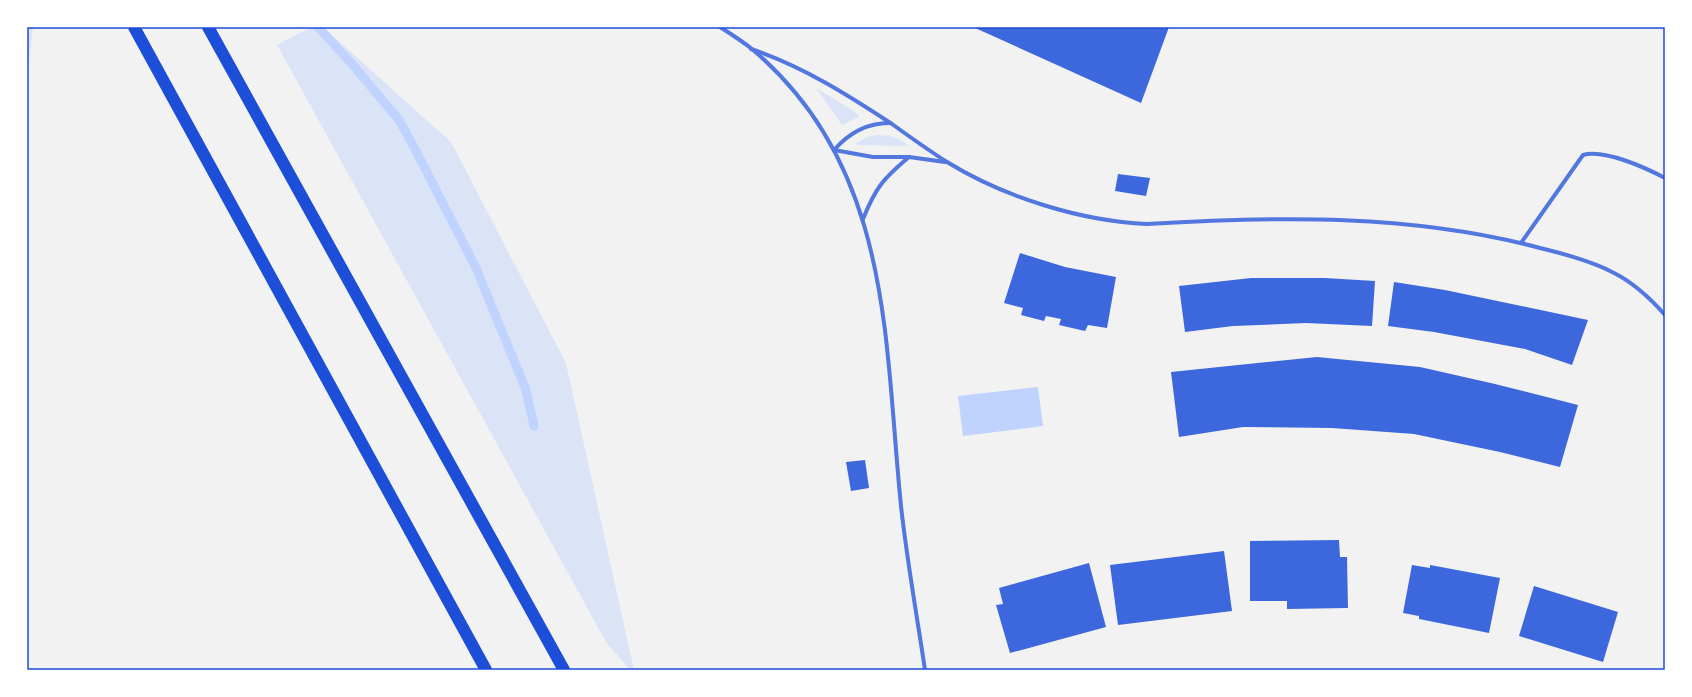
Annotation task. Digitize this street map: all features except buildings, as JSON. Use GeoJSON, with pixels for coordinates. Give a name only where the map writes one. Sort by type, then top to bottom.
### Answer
{"type":"FeatureCollection","features":[{"type":"Feature","properties":{"kind":"highway"},"geometry":{"type":"LineString","coordinates":[[134,27],[486,670]]}},
{"type":"Feature","properties":{"kind":"highway"},"geometry":{"type":"LineString","coordinates":[[208,27],[564,670]]}},
{"type":"Feature","properties":{"kind":"street"},"geometry":{"type":"LineString","coordinates":[[720,27],[751,49],[781,77],[800,98],[834,150],[848,178],[863,220],[874,262],[886,332],[901,507],[914,603],[926,670]]}},
{"type":"Feature","properties":{"kind":"street"},"geometry":{"type":"LineString","coordinates":[[751,49],[783,61],[813,76],[890,123],[947,162],[1004,190],[1079,215],[1113,221],[1147,224],[1260,219],[1342,220],[1438,229],[1482,235],[1521,243],[1614,272],[1637,287],[1665,315]]}},
{"type":"Feature","properties":{"kind":"street"},"geometry":{"type":"LineString","coordinates":[[834,150],[846,138],[862,128],[878,123],[890,123]]}},
{"type":"Feature","properties":{"kind":"street"},"geometry":{"type":"LineString","coordinates":[[834,150],[873,157],[909,157],[947,162]]}},
{"type":"Feature","properties":{"kind":"street"},"geometry":{"type":"LineString","coordinates":[[1521,243],[1583,155],[1591,153],[1609,156],[1631,163],[1665,178]]}},
{"type":"Feature","properties":{"kind":"street"},"geometry":{"type":"LineString","coordinates":[[863,220],[871,200],[881,183],[909,157]]}},
{"type":"Feature","properties":{"kind":"shaded area"},"geometry":{"type":"Polygon","coordinates":[[[27,27],[33,27],[27,80],[27,27]]]}},
{"type":"Feature","properties":{"kind":"shaded area"},"geometry":{"type":"Polygon","coordinates":[[[311,27],[323,27],[451,142],[566,363],[634,670],[630,670],[606,642],[277,45],[311,27]]]}},
{"type":"Feature","properties":{"kind":"shaded area"},"geometry":{"type":"Polygon","coordinates":[[[816,88],[858,114],[859,117],[842,125],[816,88]]]}},
{"type":"Feature","properties":{"kind":"shaded area"},"geometry":{"type":"Polygon","coordinates":[[[876,135],[889,136],[902,140],[908,146],[858,145],[856,143],[876,135]]]}},
{"type":"Feature","properties":{"kind":"water"},"geometry":{"type":"Polygon","coordinates":[[[1038,387],[1043,426],[963,436],[958,396],[1038,387]]]}},
{"type":"Feature","properties":{"kind":"waterway"},"geometry":{"type":"LineString","coordinates":[[318,27],[353,65],[399,120],[416,151],[476,268],[526,390],[534,426]]}}]}
